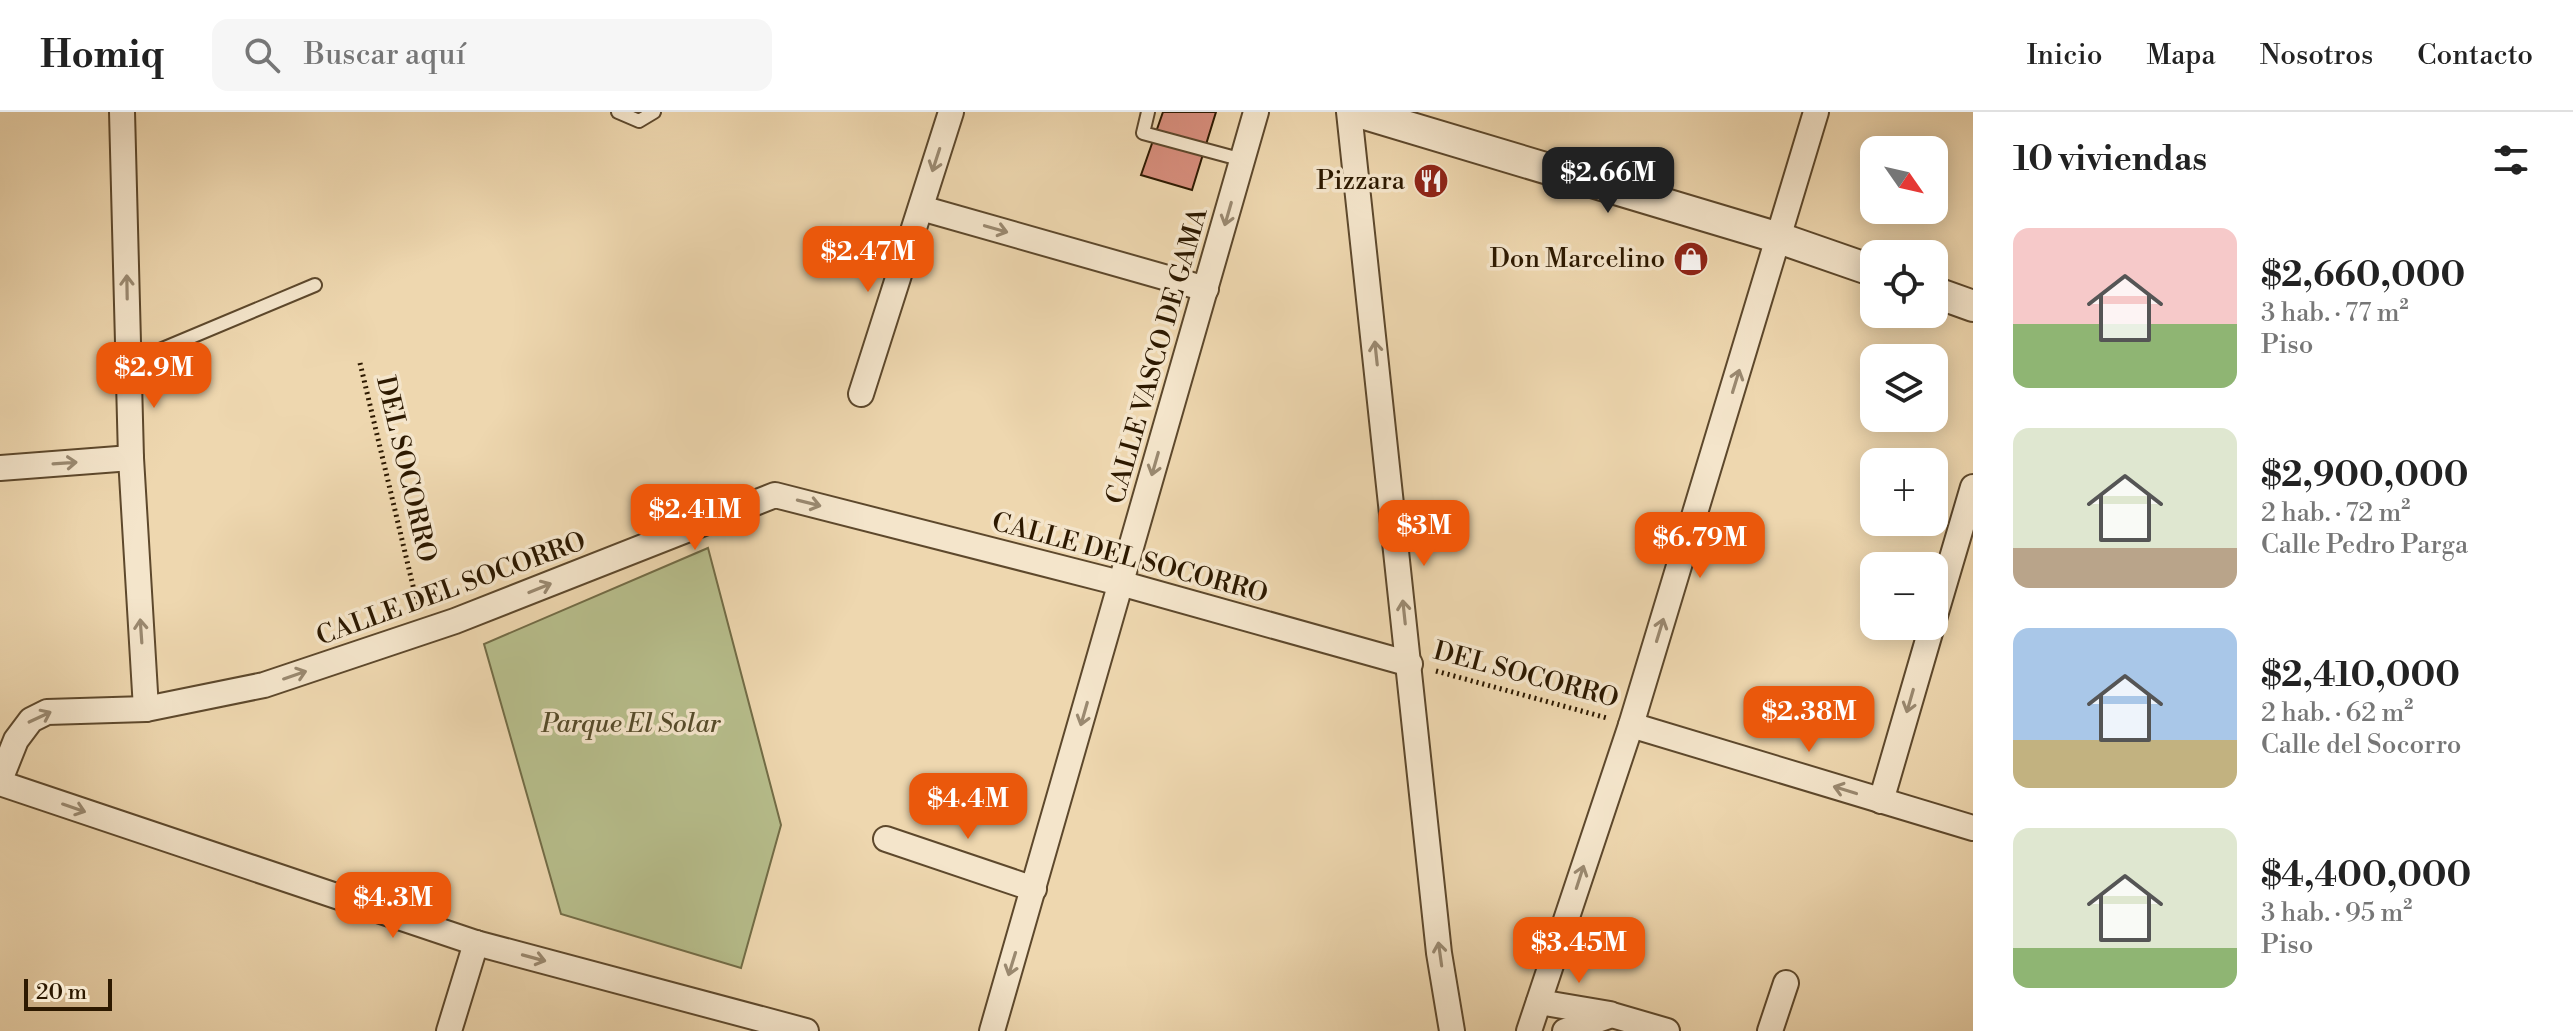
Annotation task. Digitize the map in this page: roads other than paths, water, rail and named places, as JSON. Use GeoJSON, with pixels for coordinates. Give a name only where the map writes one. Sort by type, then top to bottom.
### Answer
{"type":"FeatureCollection","features":[{"type":"Feature","properties":{"kind":"street"},"geometry":{"type":"LineString","coordinates":[[122,112],[131,458],[146,709]]}},
{"type":"Feature","properties":{"kind":"street"},"geometry":{"type":"LineString","coordinates":[[861,394],[951,112]]}},
{"type":"Feature","properties":{"kind":"street","name":"CALLE VASCO DE GAMA"},"geometry":{"type":"LineString","coordinates":[[992,1031],[1256,112]]}},
{"type":"Feature","properties":{"kind":"street"},"geometry":{"type":"LineString","coordinates":[[1349,112],[1439,953],[1452,1031]]}},
{"type":"Feature","properties":{"kind":"street"},"geometry":{"type":"LineString","coordinates":[[1358,112],[1779,238],[1860,266]]}},
{"type":"Feature","properties":{"kind":"street"},"geometry":{"type":"LineString","coordinates":[[1529,1031],[1631,725],[1816,112]]}},
{"type":"Feature","properties":{"kind":"street"},"geometry":{"type":"LineString","coordinates":[[921,208],[1206,289]]}},
{"type":"Feature","properties":{"kind":"street"},"geometry":{"type":"LineString","coordinates":[[1948,297],[1973,306]]}},
{"type":"Feature","properties":{"kind":"street"},"geometry":{"type":"LineString","coordinates":[[0,468],[131,458]]}},
{"type":"Feature","properties":{"kind":"street"},"geometry":{"type":"LineString","coordinates":[[1948,572],[1973,487]]}},
{"type":"Feature","properties":{"kind":"street","name":"CALLE DEL SOCORRO"},"geometry":{"type":"LineString","coordinates":[[0,781],[16,740],[31,720],[47,712],[146,709],[264,685],[424,632],[775,495],[1120,583],[1410,664]]}},
{"type":"Feature","properties":{"kind":"street"},"geometry":{"type":"LineString","coordinates":[[1881,801],[1928,640]]}},
{"type":"Feature","properties":{"kind":"street"},"geometry":{"type":"LineString","coordinates":[[1631,725],[1973,828]]}},
{"type":"Feature","properties":{"kind":"street"},"geometry":{"type":"LineString","coordinates":[[0,781],[476,943],[806,1031]]}},
{"type":"Feature","properties":{"kind":"street"},"geometry":{"type":"LineString","coordinates":[[886,839],[1034,889]]}},
{"type":"Feature","properties":{"kind":"street"},"geometry":{"type":"LineString","coordinates":[[449,1031],[476,943]]}},
{"type":"Feature","properties":{"kind":"street"},"geometry":{"type":"LineString","coordinates":[[1770,1031],[1786,983]]}},
{"type":"Feature","properties":{"kind":"street"},"geometry":{"type":"LineString","coordinates":[[1539,1002],[1612,1015],[1667,1031]]}},
{"type":"Feature","properties":{"kind":"street"},"geometry":{"type":"LineString","coordinates":[[1565,1031],[1612,1015]]}},
{"type":"Feature","properties":{"kind":"lane"},"geometry":{"type":"LineString","coordinates":[[618,112],[639,121],[654,112]]}},
{"type":"Feature","properties":{"kind":"lane"},"geometry":{"type":"LineString","coordinates":[[1148,112],[1143,133],[1243,160]]}},
{"type":"Feature","properties":{"kind":"lane"},"geometry":{"type":"LineString","coordinates":[[129,363],[315,285]]}},
{"type":"Feature","properties":{"kind":"place","name":"Pizzara"},"geometry":{"type":"Point","coordinates":[1431,181]}},
{"type":"Feature","properties":{"kind":"place","name":"Don Marcelino"},"geometry":{"type":"Point","coordinates":[1691,259]}},
{"type":"Feature","properties":{"kind":"park label","name":"Parque El Solar"},"geometry":{"type":"Point","coordinates":[631,724]}}]}
